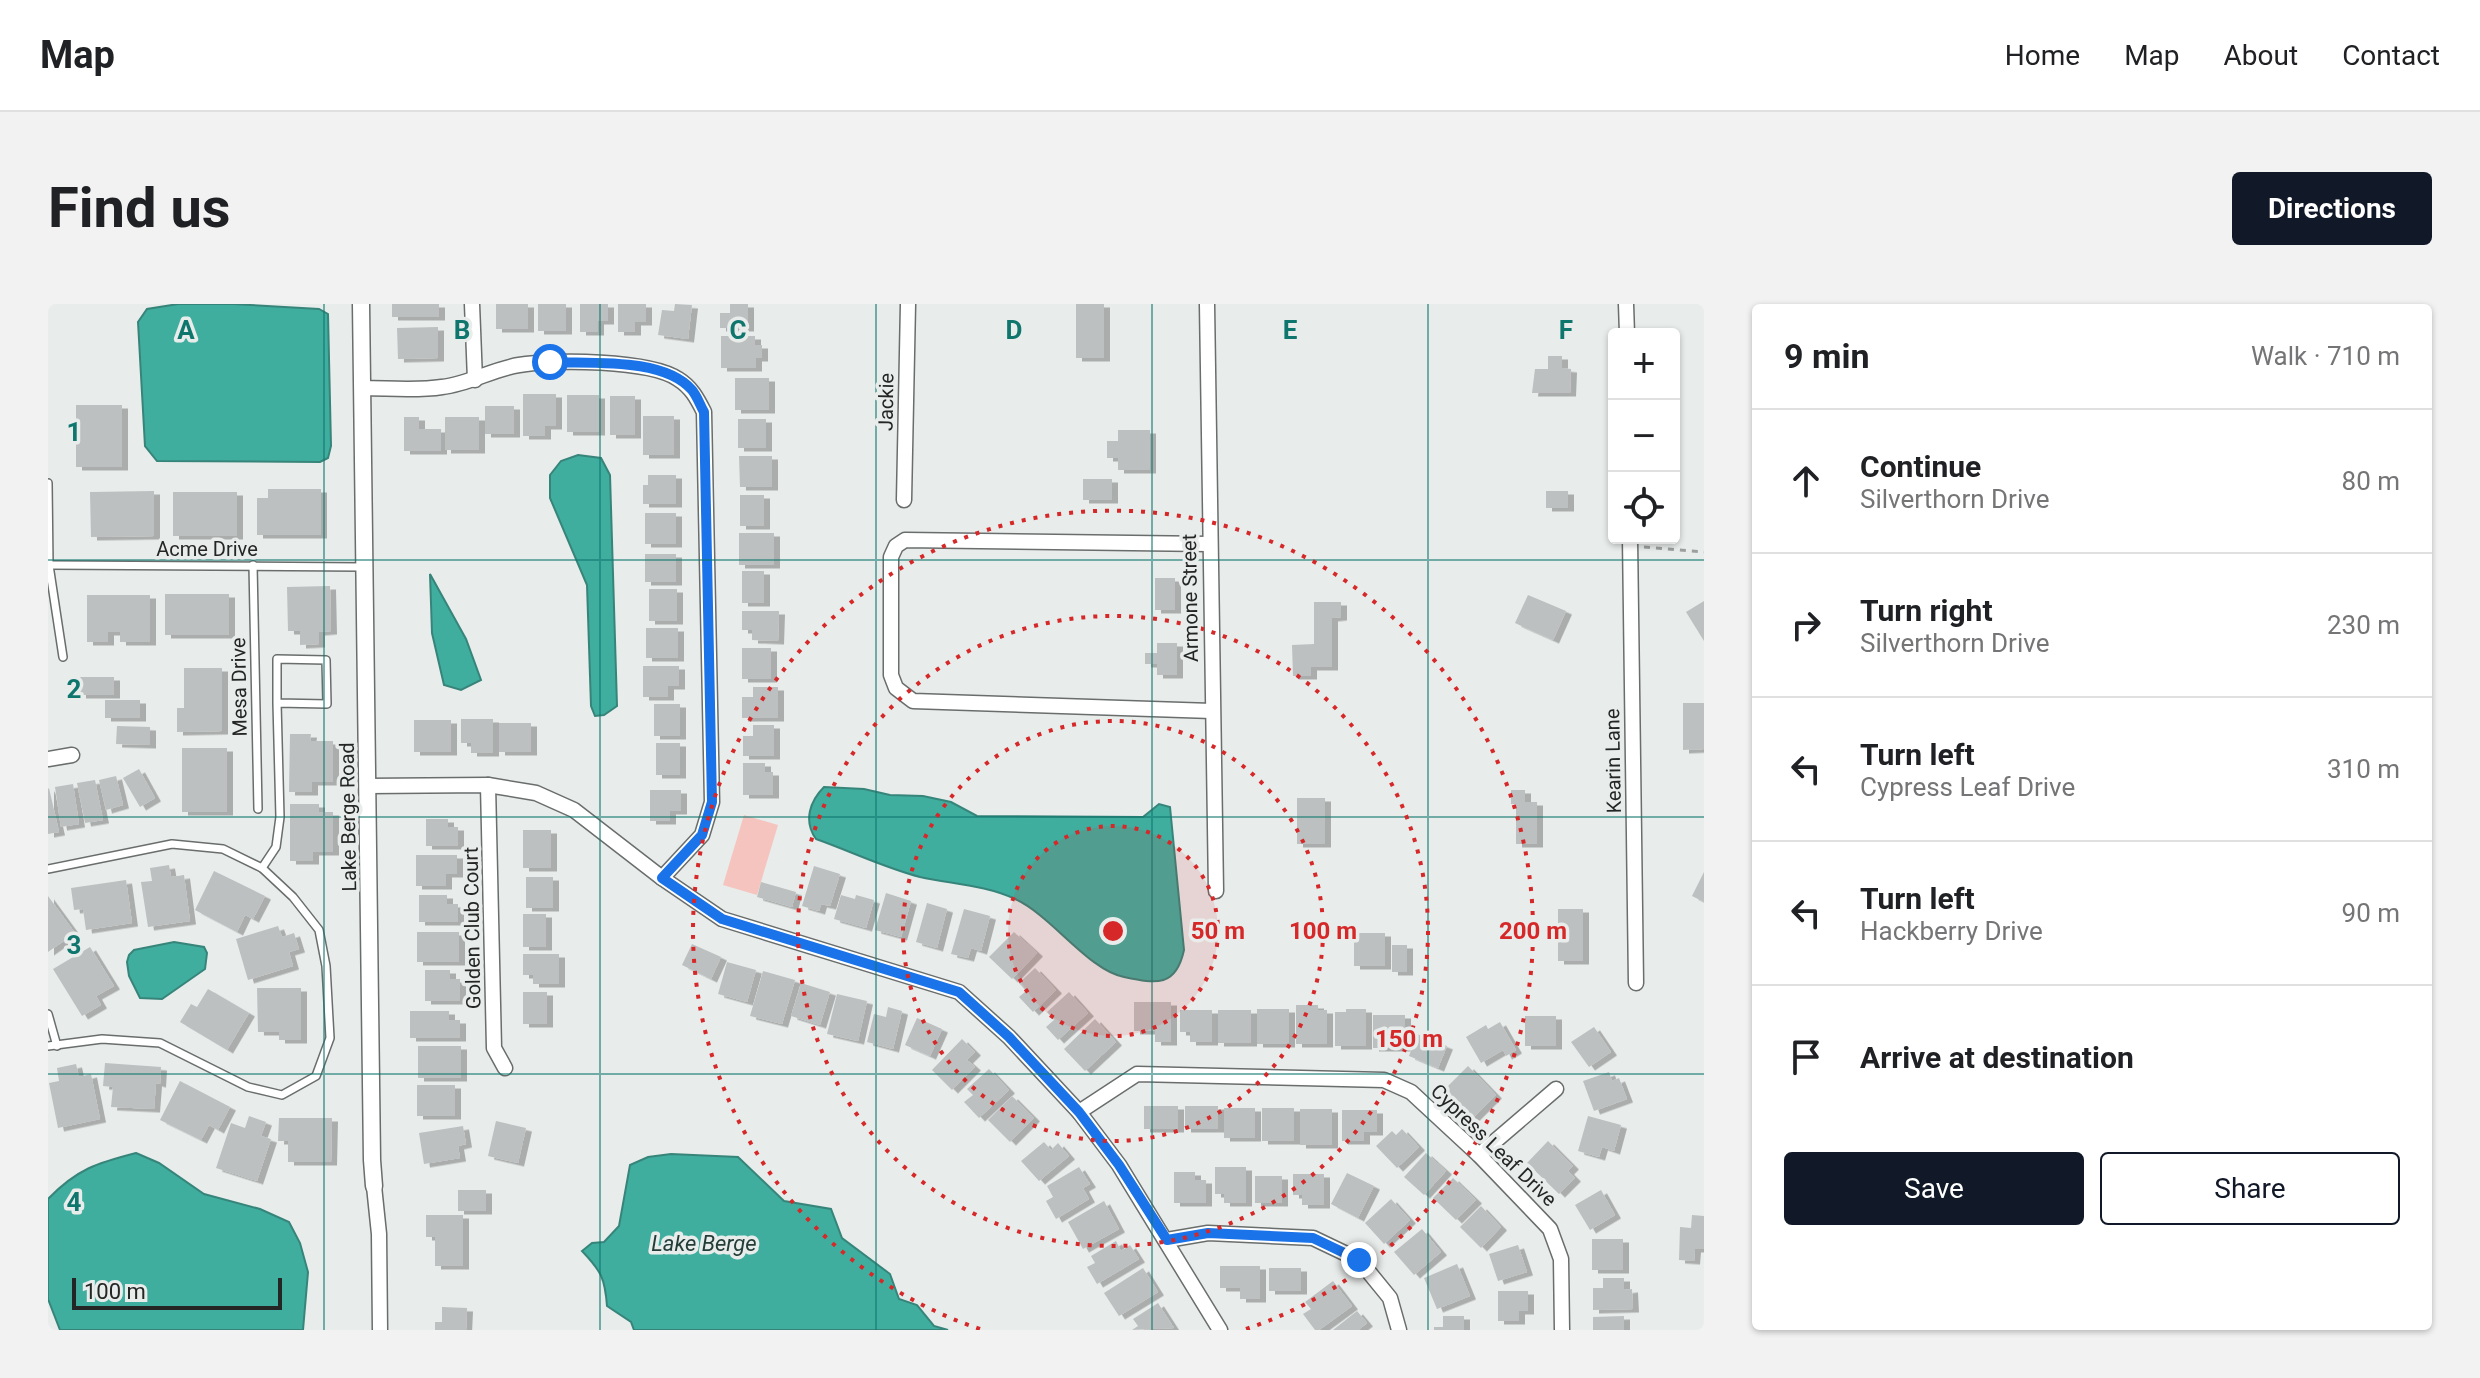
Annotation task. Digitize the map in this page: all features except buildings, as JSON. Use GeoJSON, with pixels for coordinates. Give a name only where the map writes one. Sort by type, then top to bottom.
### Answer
{"type":"FeatureCollection","features":[{"type":"Feature","properties":{"kind":"street","name":"Lake Berge Road"},"geometry":{"type":"LineString","coordinates":[[361,304],[372,1160],[379,1234],[380,1330]]}},
{"type":"Feature","properties":{"kind":"street"},"geometry":{"type":"LineString","coordinates":[[472,304],[475,380]]}},
{"type":"Feature","properties":{"kind":"street","name":"Jackie"},"geometry":{"type":"LineString","coordinates":[[904,500],[908,304]]}},
{"type":"Feature","properties":{"kind":"street","name":"Armone Street"},"geometry":{"type":"LineString","coordinates":[[1207,304],[1216,891]]}},
{"type":"Feature","properties":{"kind":"street"},"geometry":{"type":"LineString","coordinates":[[1626,304],[1627,328]]}},
{"type":"Feature","properties":{"kind":"street"},"geometry":{"type":"LineString","coordinates":[[362,388],[441,388],[517,365],[550,362],[651,367],[676,378],[693,391],[704,412],[712,802],[702,835],[662,878]]}},
{"type":"Feature","properties":{"kind":"street"},"geometry":{"type":"LineString","coordinates":[[1209,544],[905,540],[896,546],[891,557],[891,675],[896,688],[913,701],[1212,711]]}},
{"type":"Feature","properties":{"kind":"street","name":"Kearin Lane"},"geometry":{"type":"LineString","coordinates":[[1630,544],[1636,983]]}},
{"type":"Feature","properties":{"kind":"street"},"geometry":{"type":"LineString","coordinates":[[48,759],[72,755]]}},
{"type":"Feature","properties":{"kind":"street"},"geometry":{"type":"LineString","coordinates":[[367,786],[488,785],[536,793],[574,810],[662,878],[722,919],[959,992],[1009,1037],[1079,1112],[1119,1165],[1220,1330]]}},
{"type":"Feature","properties":{"kind":"street","name":"Golden Club Court"},"geometry":{"type":"LineString","coordinates":[[488,785],[494,1048],[505,1068]]}},
{"type":"Feature","properties":{"kind":"street","name":"Cypress Leaf Drive"},"geometry":{"type":"LineString","coordinates":[[1079,1112],[1137,1074],[1384,1080],[1411,1092],[1479,1155],[1550,1229],[1561,1259],[1562,1330]]}},
{"type":"Feature","properties":{"kind":"street"},"geometry":{"type":"LineString","coordinates":[[1479,1155],[1556,1089]]}},
{"type":"Feature","properties":{"kind":"street"},"geometry":{"type":"LineString","coordinates":[[1167,1240],[1208,1233],[1313,1238],[1359,1260],[1390,1298],[1399,1330]]}},
{"type":"Feature","properties":{"kind":"lane"},"geometry":{"type":"LineString","coordinates":[[48,483],[49,565],[63,657]]}},
{"type":"Feature","properties":{"kind":"lane","name":"Acme Drive"},"geometry":{"type":"LineString","coordinates":[[49,565],[365,568]]}},
{"type":"Feature","properties":{"kind":"lane","name":"Mesa Drive"},"geometry":{"type":"LineString","coordinates":[[253,565],[258,809]]}},
{"type":"Feature","properties":{"kind":"lane"},"geometry":{"type":"LineString","coordinates":[[262,868],[276,847],[280,817],[277,703],[277,659],[326,660],[327,704],[277,703]]}},
{"type":"Feature","properties":{"kind":"lane"},"geometry":{"type":"LineString","coordinates":[[48,869],[172,844],[223,849],[262,868],[293,897],[319,930],[326,966],[330,1038],[316,1076],[282,1095],[248,1087],[160,1043],[102,1039],[52,1046],[48,1014]]}},
{"type":"Feature","properties":{"kind":"path"},"geometry":{"type":"LineString","coordinates":[[1645,544],[1704,552]]}},
{"type":"Feature","properties":{"kind":"shaded area"},"geometry":{"type":"Polygon","coordinates":[[[744,815],[778,825],[757,895],[723,885],[744,815]]]}},
{"type":"Feature","properties":{"kind":"water"},"geometry":{"type":"Polygon","coordinates":[[[178,304],[319,309],[328,314],[331,446],[328,458],[320,462],[157,461],[145,446],[138,322],[147,309],[178,304]]]}},
{"type":"Feature","properties":{"kind":"water"},"geometry":{"type":"Polygon","coordinates":[[[578,455],[601,458],[610,475],[617,706],[604,715],[595,716],[591,706],[587,585],[550,498],[550,475],[561,461],[578,455]]]}},
{"type":"Feature","properties":{"kind":"water"},"geometry":{"type":"Polygon","coordinates":[[[430,574],[466,639],[481,680],[461,690],[444,685],[432,633],[430,574]]]}},
{"type":"Feature","properties":{"kind":"water"},"geometry":{"type":"Polygon","coordinates":[[[824,787],[923,796],[951,802],[977,816],[1143,817],[1159,804],[1170,807],[1184,950],[1176,971],[1170,977],[1155,981],[1110,972],[1083,954],[1043,917],[1004,894],[907,873],[816,839],[809,818],[815,798],[824,787]]]}},
{"type":"Feature","properties":{"kind":"water"},"geometry":{"type":"Polygon","coordinates":[[[174,942],[204,947],[207,953],[205,969],[162,999],[140,998],[129,976],[129,955],[134,950],[174,942]]]}},
{"type":"Feature","properties":{"kind":"water"},"geometry":{"type":"Polygon","coordinates":[[[136,1153],[159,1163],[204,1194],[260,1209],[289,1222],[300,1243],[308,1272],[303,1330],[60,1330],[48,1299],[48,1199],[88,1168],[136,1153]]]}},
{"type":"Feature","properties":{"kind":"water","name":"Lake Berge"},"geometry":{"type":"Polygon","coordinates":[[[671,1154],[738,1157],[784,1201],[831,1209],[842,1238],[890,1274],[899,1299],[917,1305],[934,1326],[948,1330],[634,1330],[631,1322],[607,1306],[601,1276],[582,1251],[592,1243],[604,1242],[619,1226],[630,1165],[648,1157],[671,1154]]]}},
{"type":"Feature","properties":{"kind":"route"},"geometry":{"type":"LineString","coordinates":[[550,362],[651,367],[676,378],[693,391],[704,412],[712,802],[702,835],[662,878],[722,919],[959,992],[1009,1037],[1079,1112],[1119,1165],[1167,1240],[1208,1233],[1313,1238],[1359,1260]]}}]}
